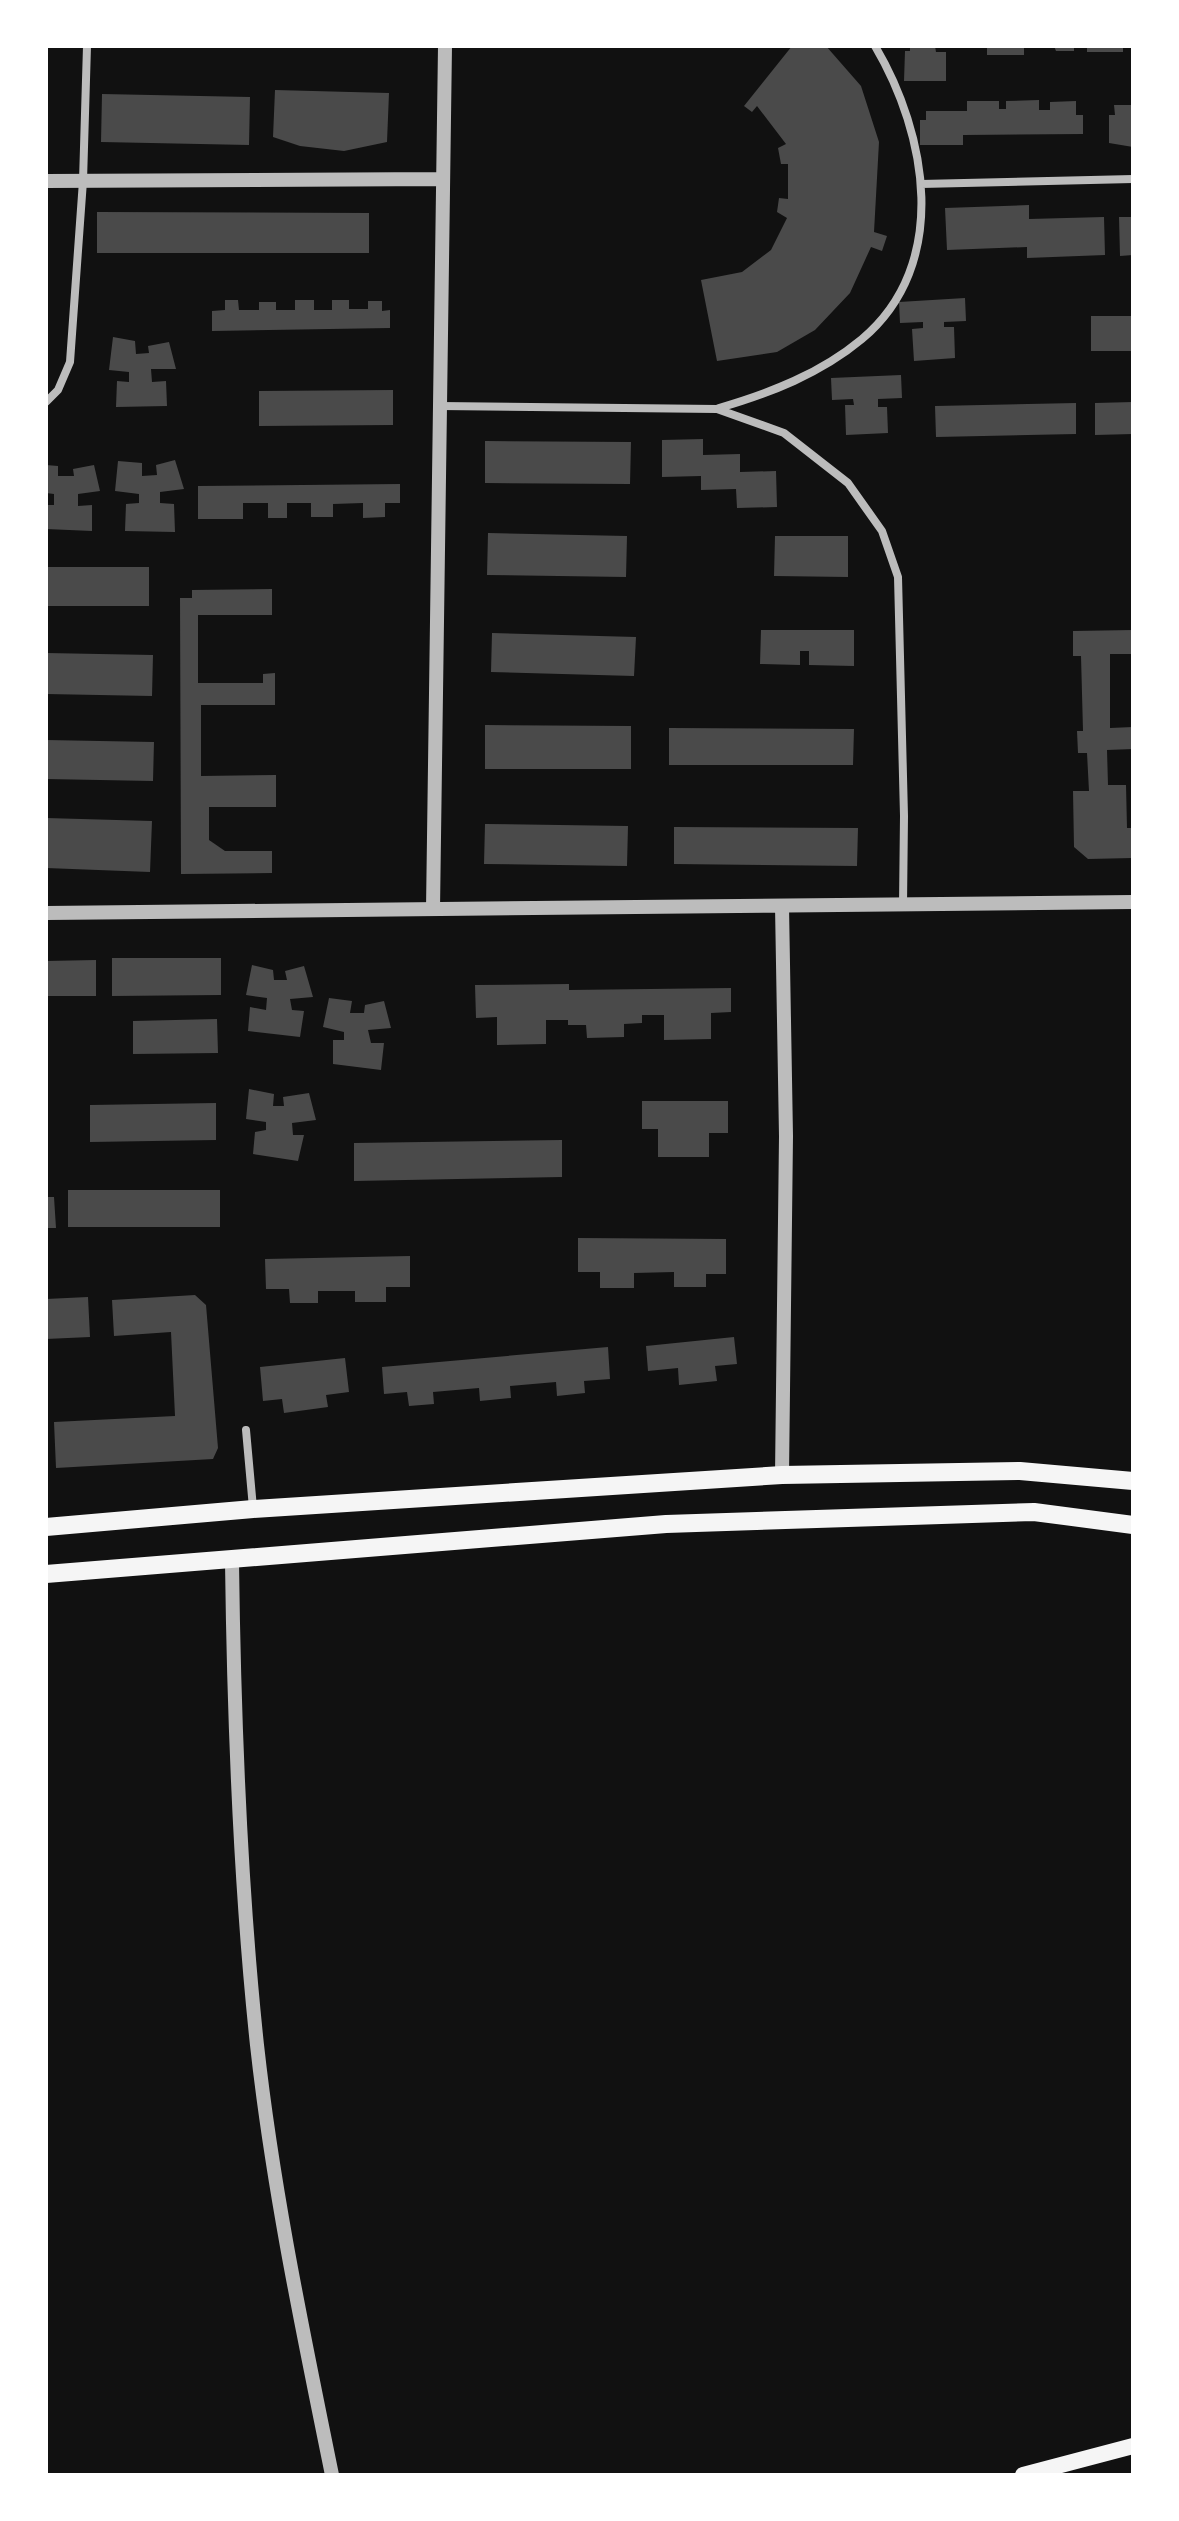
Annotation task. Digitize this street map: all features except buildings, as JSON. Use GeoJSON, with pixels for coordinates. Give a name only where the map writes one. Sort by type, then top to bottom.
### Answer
{"type":"FeatureCollection","features":[{"type":"Feature","properties":{"kind":"main road"},"geometry":{"type":"LineString","coordinates":[[46,1527],[253,1509],[782,1475],[1020,1471],[1133,1481]]}},
{"type":"Feature","properties":{"kind":"main road"},"geometry":{"type":"LineString","coordinates":[[46,1574],[232,1562],[666,1524],[1034,1512],[1133,1525]]}},
{"type":"Feature","properties":{"kind":"main road"},"geometry":{"type":"LineString","coordinates":[[1023,2475],[1133,2446]]}},
{"type":"Feature","properties":{"kind":"street"},"geometry":{"type":"LineString","coordinates":[[46,402],[58,390],[70,362],[83,181],[87,46]]}},
{"type":"Feature","properties":{"kind":"street"},"geometry":{"type":"LineString","coordinates":[[433,909],[445,46]]}},
{"type":"Feature","properties":{"kind":"street"},"geometry":{"type":"LineString","coordinates":[[440,406],[717,409],[767,394],[818,370],[863,338],[891,306],[911,267],[923,211],[920,163],[904,103],[875,46]]}},
{"type":"Feature","properties":{"kind":"street"},"geometry":{"type":"LineString","coordinates":[[46,181],[443,179]]}},
{"type":"Feature","properties":{"kind":"street"},"geometry":{"type":"LineString","coordinates":[[921,184],[1133,179]]}},
{"type":"Feature","properties":{"kind":"street"},"geometry":{"type":"LineString","coordinates":[[717,409],[784,433],[816,455],[848,483],[882,531],[898,577],[903,905]]}},
{"type":"Feature","properties":{"kind":"street"},"geometry":{"type":"LineString","coordinates":[[46,913],[1133,902]]}},
{"type":"Feature","properties":{"kind":"street"},"geometry":{"type":"LineString","coordinates":[[782,906],[786,1136],[782,1475]]}},
{"type":"Feature","properties":{"kind":"street"},"geometry":{"type":"LineString","coordinates":[[246,1430],[253,1509]]}},
{"type":"Feature","properties":{"kind":"street"},"geometry":{"type":"LineString","coordinates":[[232,1562],[235,1718],[257,2047],[284,2235],[332,2475]]}}]}
